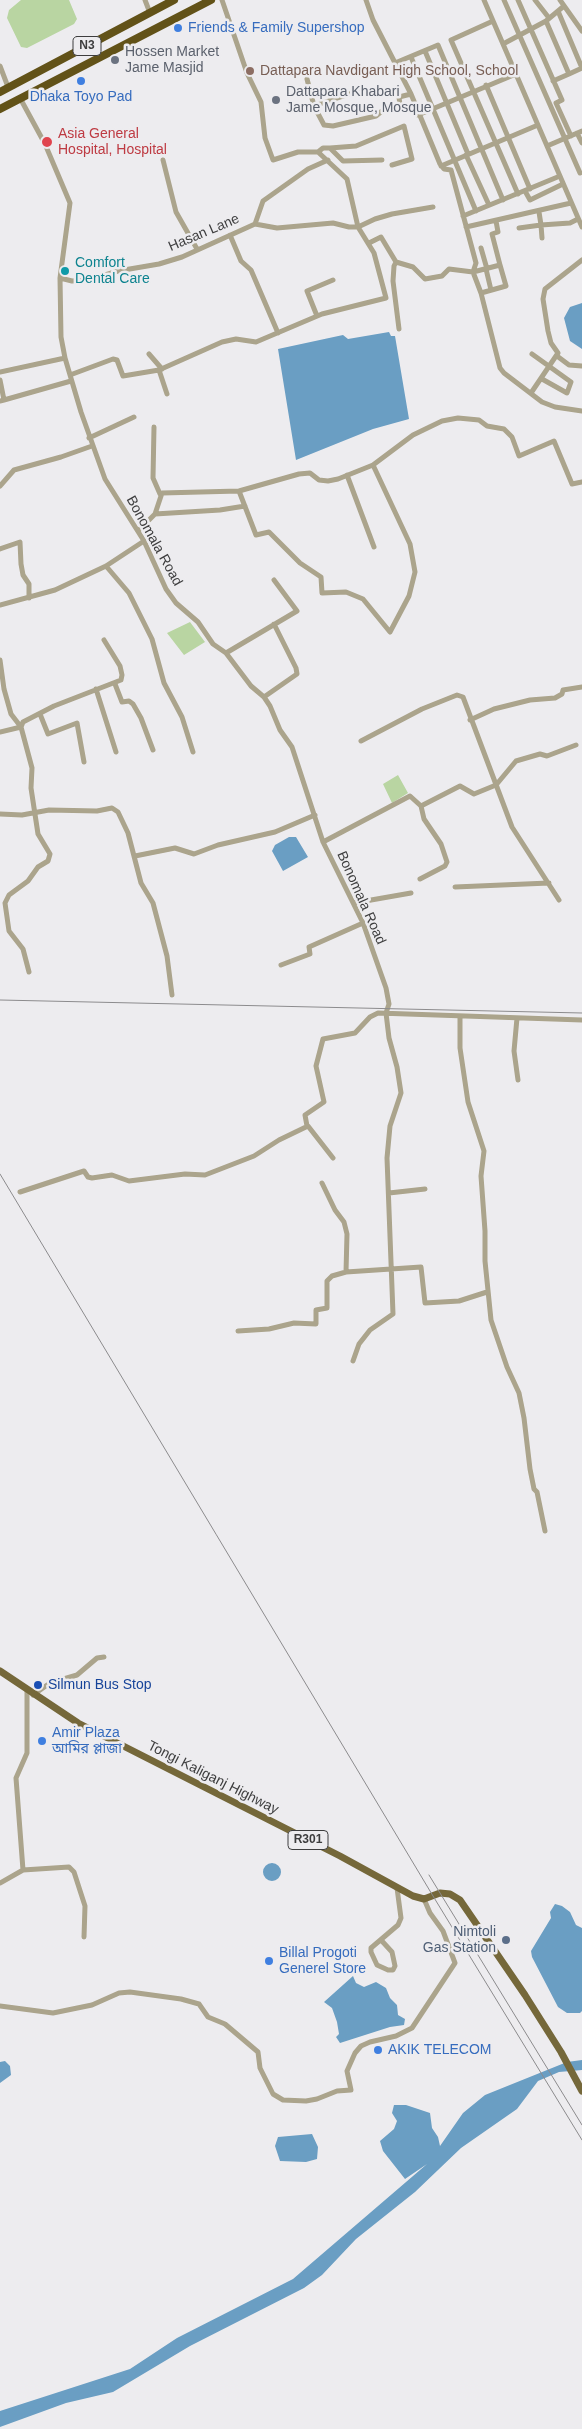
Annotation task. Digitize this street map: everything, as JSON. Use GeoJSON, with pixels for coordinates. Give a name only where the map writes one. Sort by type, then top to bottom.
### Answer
{"type":"FeatureCollection","features":[{"type":"Feature","properties":{"kind":"highway","name":"N3"},"geometry":{"type":"LineString","coordinates":[[0,92],[174,0]]}},
{"type":"Feature","properties":{"kind":"highway","name":"N3"},"geometry":{"type":"LineString","coordinates":[[0,109],[210,0]]}},
{"type":"Feature","properties":{"kind":"main road","name":"Tongi Kaliganj Highway"},"geometry":{"type":"LineString","coordinates":[[0,1671],[30,1693],[78,1723],[413,1896],[424,1899]]}},
{"type":"Feature","properties":{"kind":"main road"},"geometry":{"type":"LineString","coordinates":[[424,1899],[440,1893],[450,1894],[460,1900],[486,1935],[561,2052],[581,2089]]}},
{"type":"Feature","properties":{"kind":"street"},"geometry":{"type":"LineString","coordinates":[[145,0],[150,12]]}},
{"type":"Feature","properties":{"kind":"street"},"geometry":{"type":"LineString","coordinates":[[222,0],[247,73],[260,102],[265,138],[273,160],[298,152],[318,152],[323,148],[356,146],[404,126],[411,147],[412,159],[392,165]]}},
{"type":"Feature","properties":{"kind":"street"},"geometry":{"type":"LineString","coordinates":[[366,0],[373,20],[411,94],[418,115],[442,166],[451,170],[476,263],[473,272],[500,368],[542,402],[555,407],[582,411]]}},
{"type":"Feature","properties":{"kind":"street"},"geometry":{"type":"LineString","coordinates":[[484,0],[582,227]]}},
{"type":"Feature","properties":{"kind":"street"},"geometry":{"type":"LineString","coordinates":[[504,0],[580,173]]}},
{"type":"Feature","properties":{"kind":"street"},"geometry":{"type":"LineString","coordinates":[[518,0],[562,100],[556,103],[571,136]]}},
{"type":"Feature","properties":{"kind":"street"},"geometry":{"type":"LineString","coordinates":[[535,0],[548,19],[569,74]]}},
{"type":"Feature","properties":{"kind":"street"},"geometry":{"type":"LineString","coordinates":[[560,0],[582,31]]}},
{"type":"Feature","properties":{"kind":"street"},"geometry":{"type":"LineString","coordinates":[[503,44],[531,30],[564,6]]}},
{"type":"Feature","properties":{"kind":"street"},"geometry":{"type":"LineString","coordinates":[[553,81],[582,68],[558,11]]}},
{"type":"Feature","properties":{"kind":"street"},"geometry":{"type":"LineString","coordinates":[[493,21],[451,40],[518,194]]}},
{"type":"Feature","properties":{"kind":"street"},"geometry":{"type":"LineString","coordinates":[[395,63],[438,45],[504,200]]}},
{"type":"Feature","properties":{"kind":"street"},"geometry":{"type":"LineString","coordinates":[[425,51],[489,205]]}},
{"type":"Feature","properties":{"kind":"street"},"geometry":{"type":"LineString","coordinates":[[412,57],[476,211]]}},
{"type":"Feature","properties":{"kind":"street"},"geometry":{"type":"LineString","coordinates":[[0,66],[8,87]]}},
{"type":"Feature","properties":{"kind":"street"},"geometry":{"type":"LineString","coordinates":[[418,115],[473,90],[516,74]]}},
{"type":"Feature","properties":{"kind":"street"},"geometry":{"type":"LineString","coordinates":[[307,79],[314,106],[324,125],[333,126],[376,116],[400,105],[399,97],[411,94]]}},
{"type":"Feature","properties":{"kind":"street"},"geometry":{"type":"LineString","coordinates":[[486,85],[510,137],[530,200],[563,184]]}},
{"type":"Feature","properties":{"kind":"street"},"geometry":{"type":"LineString","coordinates":[[314,106],[361,90]]}},
{"type":"Feature","properties":{"kind":"street","name":"Bonomala Road"},"geometry":{"type":"LineString","coordinates":[[20,98],[45,144],[70,202],[60,278],[60,318],[64,358],[89,438],[105,479],[138,531],[166,589],[176,603],[198,622],[213,644],[226,653],[251,686],[264,696],[270,706],[280,730],[292,747],[316,815],[323,842],[363,923],[386,988],[389,1004],[386,1013],[389,1038],[397,1067],[401,1093],[390,1126],[387,1158],[392,1268],[392,1317],[370,1330],[359,1344],[353,1361]]}},
{"type":"Feature","properties":{"kind":"street"},"geometry":{"type":"LineString","coordinates":[[442,166],[538,125]]}},
{"type":"Feature","properties":{"kind":"street"},"geometry":{"type":"LineString","coordinates":[[547,146],[580,132],[582,143]]}},
{"type":"Feature","properties":{"kind":"street"},"geometry":{"type":"LineString","coordinates":[[330,148],[343,161],[382,160]]}},
{"type":"Feature","properties":{"kind":"street"},"geometry":{"type":"LineString","coordinates":[[70,375],[113,359],[117,360],[123,376],[160,369],[222,342],[236,339],[256,342],[317,316],[386,298],[374,253],[358,227],[347,179],[318,152]]}},
{"type":"Feature","properties":{"kind":"street"},"geometry":{"type":"LineString","coordinates":[[163,160],[176,212],[197,249]]}},
{"type":"Feature","properties":{"kind":"street"},"geometry":{"type":"LineString","coordinates":[[255,224],[263,201],[308,169],[328,160]]}},
{"type":"Feature","properties":{"kind":"street"},"geometry":{"type":"LineString","coordinates":[[463,216],[560,176]]}},
{"type":"Feature","properties":{"kind":"street"},"geometry":{"type":"LineString","coordinates":[[466,227],[539,212],[571,203]]}},
{"type":"Feature","properties":{"kind":"street"},"geometry":{"type":"LineString","coordinates":[[358,227],[375,218],[433,207]]}},
{"type":"Feature","properties":{"kind":"street"},"geometry":{"type":"LineString","coordinates":[[539,212],[542,238]]}},
{"type":"Feature","properties":{"kind":"street"},"geometry":{"type":"LineString","coordinates":[[519,228],[570,223],[578,219]]}},
{"type":"Feature","properties":{"kind":"street"},"geometry":{"type":"LineString","coordinates":[[480,292],[506,286],[492,234],[498,232],[496,221]]}},
{"type":"Feature","properties":{"kind":"street","name":"Hasan Lane"},"geometry":{"type":"LineString","coordinates":[[60,278],[72,281],[89,280],[118,271],[159,264],[255,224],[277,228],[333,222],[349,227],[358,227]]}},
{"type":"Feature","properties":{"kind":"street"},"geometry":{"type":"LineString","coordinates":[[230,235],[241,261],[251,270],[278,333]]}},
{"type":"Feature","properties":{"kind":"street"},"geometry":{"type":"LineString","coordinates":[[369,243],[381,237],[396,262],[408,264],[428,279],[446,274],[449,269],[473,272],[500,266]]}},
{"type":"Feature","properties":{"kind":"street"},"geometry":{"type":"LineString","coordinates":[[481,248],[491,290]]}},
{"type":"Feature","properties":{"kind":"street"},"geometry":{"type":"LineString","coordinates":[[531,393],[558,352],[551,343],[548,331],[544,299],[545,289],[582,260]]}},
{"type":"Feature","properties":{"kind":"street"},"geometry":{"type":"LineString","coordinates":[[396,262],[394,266],[394,281],[399,328]]}},
{"type":"Feature","properties":{"kind":"street"},"geometry":{"type":"LineString","coordinates":[[317,316],[308,291],[333,280]]}},
{"type":"Feature","properties":{"kind":"street"},"geometry":{"type":"LineString","coordinates":[[148,354],[160,369],[167,394]]}},
{"type":"Feature","properties":{"kind":"street"},"geometry":{"type":"LineString","coordinates":[[532,354],[548,368],[571,382],[570,394],[542,379]]}},
{"type":"Feature","properties":{"kind":"street"},"geometry":{"type":"LineString","coordinates":[[557,356],[569,365],[582,366]]}},
{"type":"Feature","properties":{"kind":"street"},"geometry":{"type":"LineString","coordinates":[[0,372],[64,358]]}},
{"type":"Feature","properties":{"kind":"street"},"geometry":{"type":"LineString","coordinates":[[0,380],[2,400],[72,381]]}},
{"type":"Feature","properties":{"kind":"street"},"geometry":{"type":"LineString","coordinates":[[89,438],[134,417]]}},
{"type":"Feature","properties":{"kind":"street"},"geometry":{"type":"LineString","coordinates":[[160,494],[239,491],[299,474],[310,473],[319,480],[328,482],[373,465],[413,435],[442,421],[458,418],[479,420],[487,426],[504,428],[512,437],[519,456],[554,441],[572,484],[582,482]]}},
{"type":"Feature","properties":{"kind":"street"},"geometry":{"type":"LineString","coordinates":[[138,531],[155,514],[160,494],[153,478],[154,427]]}},
{"type":"Feature","properties":{"kind":"street"},"geometry":{"type":"LineString","coordinates":[[0,486],[14,470],[92,446]]}},
{"type":"Feature","properties":{"kind":"street"},"geometry":{"type":"LineString","coordinates":[[239,491],[256,535],[269,532],[300,562],[321,577],[322,593],[346,592],[363,599],[390,632],[409,596],[415,572],[410,544],[373,465]]}},
{"type":"Feature","properties":{"kind":"street"},"geometry":{"type":"LineString","coordinates":[[347,476],[374,547]]}},
{"type":"Feature","properties":{"kind":"street"},"geometry":{"type":"LineString","coordinates":[[155,514],[220,510],[245,506]]}},
{"type":"Feature","properties":{"kind":"street"},"geometry":{"type":"LineString","coordinates":[[0,549],[20,542],[21,564],[23,575],[29,584],[29,598]]}},
{"type":"Feature","properties":{"kind":"street"},"geometry":{"type":"LineString","coordinates":[[0,605],[55,590],[106,566],[144,542]]}},
{"type":"Feature","properties":{"kind":"street"},"geometry":{"type":"LineString","coordinates":[[106,566],[128,593],[152,639],[164,683],[182,717],[193,752]]}},
{"type":"Feature","properties":{"kind":"street"},"geometry":{"type":"LineString","coordinates":[[226,653],[298,611],[274,580]]}},
{"type":"Feature","properties":{"kind":"street"},"geometry":{"type":"LineString","coordinates":[[264,696],[297,674],[296,668],[274,624]]}},
{"type":"Feature","properties":{"kind":"street"},"geometry":{"type":"LineString","coordinates":[[0,732],[21,726],[23,722],[63,702],[115,684],[121,680],[120,666],[104,640]]}},
{"type":"Feature","properties":{"kind":"street"},"geometry":{"type":"LineString","coordinates":[[0,660],[4,689],[11,714],[21,726],[32,768],[31,788],[38,834],[50,854],[50,857],[38,867],[28,881],[8,895],[5,903],[3,918],[9,931],[23,949],[29,972]]}},
{"type":"Feature","properties":{"kind":"street"},"geometry":{"type":"LineString","coordinates":[[115,684],[122,702],[129,701],[133,704],[141,718],[153,750]]}},
{"type":"Feature","properties":{"kind":"street"},"geometry":{"type":"LineString","coordinates":[[470,720],[494,709],[530,700],[555,698],[562,694],[563,690],[582,687]]}},
{"type":"Feature","properties":{"kind":"street"},"geometry":{"type":"LineString","coordinates":[[96,690],[116,752]]}},
{"type":"Feature","properties":{"kind":"street"},"geometry":{"type":"LineString","coordinates":[[361,741],[402,718],[457,695],[463,697],[470,720],[512,827],[559,900]]}},
{"type":"Feature","properties":{"kind":"street"},"geometry":{"type":"LineString","coordinates":[[40,714],[48,734],[77,723],[84,762]]}},
{"type":"Feature","properties":{"kind":"street"},"geometry":{"type":"LineString","coordinates":[[421,806],[460,786],[474,794],[496,785],[516,761],[540,754],[547,756],[576,745]]}},
{"type":"Feature","properties":{"kind":"street"},"geometry":{"type":"LineString","coordinates":[[323,842],[410,796],[421,806],[424,819],[441,844],[447,862],[444,866],[420,878]]}},
{"type":"Feature","properties":{"kind":"street"},"geometry":{"type":"LineString","coordinates":[[0,814],[22,815],[35,812],[115,809],[128,833],[141,884],[153,903],[163,938],[172,995]]}},
{"type":"Feature","properties":{"kind":"street"},"geometry":{"type":"LineString","coordinates":[[135,856],[175,848],[194,854],[218,845],[275,832],[316,815]]}},
{"type":"Feature","properties":{"kind":"street"},"geometry":{"type":"LineString","coordinates":[[455,887],[548,883]]}},
{"type":"Feature","properties":{"kind":"street"},"geometry":{"type":"LineString","coordinates":[[354,903],[412,893]]}},
{"type":"Feature","properties":{"kind":"street"},"geometry":{"type":"LineString","coordinates":[[281,965],[310,954],[309,947],[363,923]]}},
{"type":"Feature","properties":{"kind":"street"},"geometry":{"type":"LineString","coordinates":[[307,1126],[305,1115],[324,1102],[316,1066],[323,1039],[355,1033],[370,1017],[386,1013],[582,1020]]}},
{"type":"Feature","properties":{"kind":"street"},"geometry":{"type":"LineString","coordinates":[[460,1016],[460,1048],[468,1102],[484,1151],[481,1176],[487,1292],[491,1320],[507,1367],[519,1393],[530,1469],[545,1531]]}},
{"type":"Feature","properties":{"kind":"street"},"geometry":{"type":"LineString","coordinates":[[517,1018],[514,1051],[518,1080]]}},
{"type":"Feature","properties":{"kind":"street"},"geometry":{"type":"LineString","coordinates":[[307,1126],[312,1128],[333,1158]]}},
{"type":"Feature","properties":{"kind":"street"},"geometry":{"type":"LineString","coordinates":[[20,1192],[84,1171],[88,1177],[92,1178],[112,1175],[129,1181],[184,1174],[205,1175],[254,1156],[279,1140],[307,1126]]}},
{"type":"Feature","properties":{"kind":"street"},"geometry":{"type":"LineString","coordinates":[[322,1183],[335,1210],[344,1222],[347,1234],[346,1272]]}},
{"type":"Feature","properties":{"kind":"street"},"geometry":{"type":"LineString","coordinates":[[389,1193],[425,1189]]}},
{"type":"Feature","properties":{"kind":"street"},"geometry":{"type":"LineString","coordinates":[[238,1331],[269,1329],[304,1322],[316,1324],[316,1310],[327,1308],[327,1281],[332,1276],[346,1272],[392,1268],[422,1268],[426,1303],[459,1301],[487,1292]]}},
{"type":"Feature","properties":{"kind":"street"},"geometry":{"type":"LineString","coordinates":[[22,1870],[16,1778],[27,1753],[30,1693],[50,1683],[78,1675],[97,1658],[104,1657]]}},
{"type":"Feature","properties":{"kind":"street"},"geometry":{"type":"LineString","coordinates":[[0,1883],[22,1870],[69,1867],[74,1872],[84,1906],[84,1937]]}},
{"type":"Feature","properties":{"kind":"street"},"geometry":{"type":"LineString","coordinates":[[381,1940],[392,1952],[395,1966],[392,1970],[377,1966],[372,1956],[371,1948],[398,1925],[401,1918],[398,1888]]}},
{"type":"Feature","properties":{"kind":"street"},"geometry":{"type":"LineString","coordinates":[[0,2006],[53,2013],[92,2005],[119,1993],[130,1992],[181,1999],[199,2004],[208,2016],[225,2024],[258,2052],[260,2068],[274,2094],[283,2100],[312,2100],[337,2091],[351,2090],[347,2071],[355,2053],[361,2046],[370,2042],[396,2036],[412,2028],[455,1963],[443,1931],[430,1913],[424,1899]]}},
{"type":"Feature","properties":{"kind":"green space"},"geometry":{"type":"Polygon","coordinates":[[[21,0],[69,0],[77,19],[74,24],[27,48],[21,47],[7,18],[9,10],[21,0]]]}},
{"type":"Feature","properties":{"kind":"green space"},"geometry":{"type":"Polygon","coordinates":[[[190,622],[205,642],[184,655],[167,633],[190,622]]]}},
{"type":"Feature","properties":{"kind":"green space"},"geometry":{"type":"Polygon","coordinates":[[[398,775],[408,793],[392,803],[383,784],[398,775]]]}},
{"type":"Feature","properties":{"kind":"water"},"geometry":{"type":"Polygon","coordinates":[[[582,303],[582,349],[570,341],[564,318],[570,307],[582,303]]]}},
{"type":"Feature","properties":{"kind":"water"},"geometry":{"type":"Polygon","coordinates":[[[389,332],[391,336],[395,336],[409,419],[373,429],[296,460],[278,349],[343,335],[348,339],[389,332]]]}},
{"type":"Feature","properties":{"kind":"water"},"geometry":{"type":"Polygon","coordinates":[[[289,837],[296,837],[308,857],[283,871],[272,851],[275,845],[289,837]]]}},
{"type":"Feature","properties":{"kind":"water"},"geometry":{"type":"Polygon","coordinates":[[[272,1863],[278,1866],[281,1872],[278,1878],[272,1881],[266,1878],[263,1872],[266,1866],[272,1863]]]}},
{"type":"Feature","properties":{"kind":"water"},"geometry":{"type":"Polygon","coordinates":[[[555,1904],[562,1906],[570,1912],[576,1925],[582,1928],[582,2011],[580,2013],[567,2013],[558,2007],[532,1957],[531,1951],[551,1918],[550,1912],[555,1904]]]}},
{"type":"Feature","properties":{"kind":"water"},"geometry":{"type":"Polygon","coordinates":[[[353,1976],[356,1983],[364,1987],[376,1982],[386,1988],[390,1998],[397,2005],[398,2015],[405,2019],[404,2025],[390,2027],[340,2043],[336,2037],[339,2034],[332,2008],[324,2002],[353,1976]]]}},
{"type":"Feature","properties":{"kind":"water"},"geometry":{"type":"Polygon","coordinates":[[[582,2060],[582,2070],[559,2072],[538,2081],[517,2109],[461,2148],[415,2192],[356,2239],[322,2275],[304,2288],[190,2346],[113,2392],[66,2403],[0,2427],[0,2411],[130,2369],[177,2338],[293,2279],[427,2164],[405,2179],[383,2151],[380,2141],[394,2129],[397,2121],[392,2113],[394,2105],[406,2105],[430,2113],[432,2128],[438,2137],[440,2146],[463,2113],[485,2095],[567,2062],[582,2060]]]}},
{"type":"Feature","properties":{"kind":"water"},"geometry":{"type":"Polygon","coordinates":[[[5,2061],[10,2066],[11,2075],[0,2083],[0,2062],[5,2061]]]}},
{"type":"Feature","properties":{"kind":"water"},"geometry":{"type":"Polygon","coordinates":[[[312,2134],[318,2147],[317,2159],[306,2162],[280,2161],[275,2146],[278,2137],[312,2134]]]}},
{"type":"Feature","properties":{"kind":"railway"},"geometry":{"type":"LineString","coordinates":[[0,1000],[582,1013]]}},
{"type":"Feature","properties":{"kind":"railway"},"geometry":{"type":"LineString","coordinates":[[0,1174],[433,1896],[582,2140]]}},
{"type":"Feature","properties":{"kind":"railway"},"geometry":{"type":"LineString","coordinates":[[429,1875],[582,2125]]}},
{"type":"Feature","properties":{"kind":"place","name":"Friends & Family Supershop"},"geometry":{"type":"Point","coordinates":[178,28]}},
{"type":"Feature","properties":{"kind":"place","name":"Hossen Market Jame Masjid"},"geometry":{"type":"Point","coordinates":[115,60]}},
{"type":"Feature","properties":{"kind":"place","name":"Dattapara Navdigant High School, School"},"geometry":{"type":"Point","coordinates":[250,71]}},
{"type":"Feature","properties":{"kind":"place","name":"Dhaka Toyo Pad"},"geometry":{"type":"Point","coordinates":[81,81]}},
{"type":"Feature","properties":{"kind":"place","name":"Dattapara Khabari Jame Mosque, Mosque"},"geometry":{"type":"Point","coordinates":[276,100]}},
{"type":"Feature","properties":{"kind":"place","name":"Asia General Hospital, Hospital"},"geometry":{"type":"Point","coordinates":[47,142]}},
{"type":"Feature","properties":{"kind":"place","name":"Comfort Dental Care"},"geometry":{"type":"Point","coordinates":[65,271]}},
{"type":"Feature","properties":{"kind":"place","name":"Silmun Bus Stop"},"geometry":{"type":"Point","coordinates":[38,1685]}},
{"type":"Feature","properties":{"kind":"place","name":"Amir Plaza আমির প্লাজা"},"geometry":{"type":"Point","coordinates":[42,1741]}},
{"type":"Feature","properties":{"kind":"place","name":"Nimtoli Gas Station"},"geometry":{"type":"Point","coordinates":[506,1940]}},
{"type":"Feature","properties":{"kind":"place","name":"Billal Progoti Generel Store"},"geometry":{"type":"Point","coordinates":[269,1961]}},
{"type":"Feature","properties":{"kind":"place","name":"AKIK TELECOM"},"geometry":{"type":"Point","coordinates":[378,2050]}}]}
